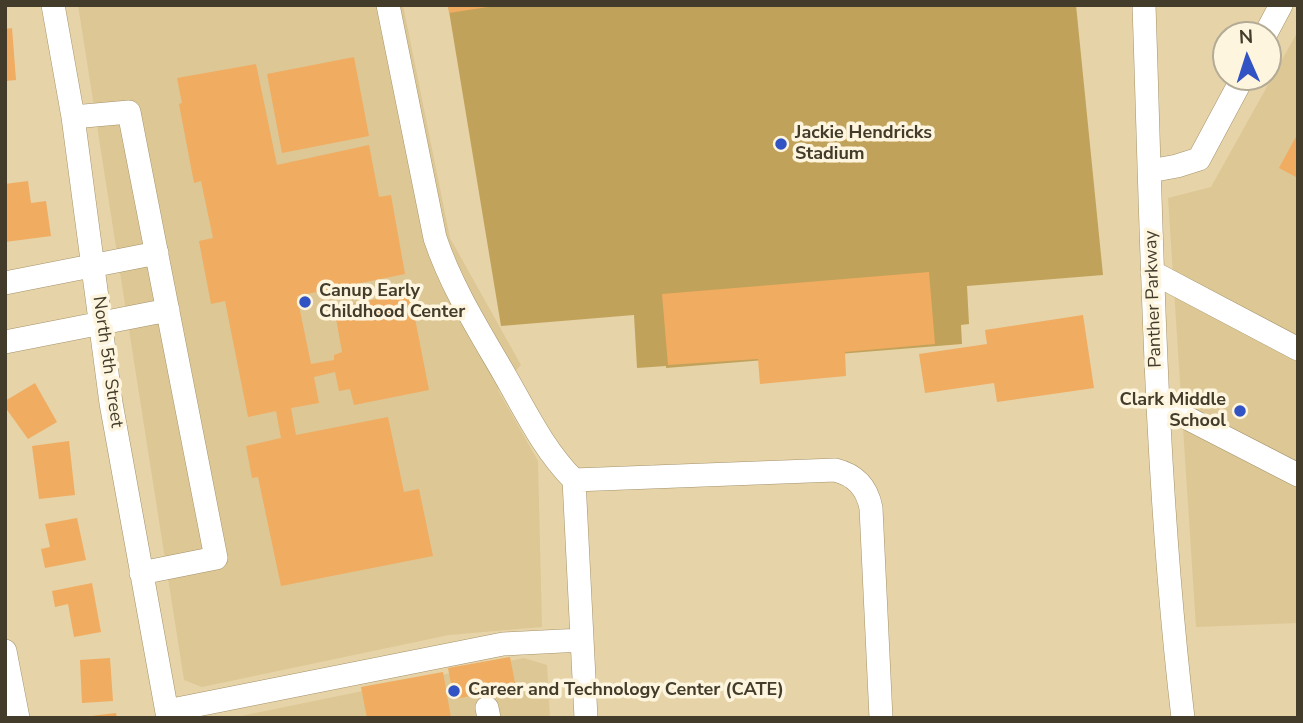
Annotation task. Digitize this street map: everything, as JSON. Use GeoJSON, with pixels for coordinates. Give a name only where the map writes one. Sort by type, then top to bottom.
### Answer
{"type":"FeatureCollection","features":[{"type":"Feature","properties":{"kind":"street","name":"North 5th Street"},"geometry":{"type":"LineString","coordinates":[[52,5],[73,117],[111,403],[168,714]]}},
{"type":"Feature","properties":{"kind":"street"},"geometry":{"type":"LineString","coordinates":[[388,5],[435,238],[443,263],[548,450],[574,480],[586,718]]}},
{"type":"Feature","properties":{"kind":"street","name":"Panther Parkway"},"geometry":{"type":"LineString","coordinates":[[1144,5],[1158,404],[1163,495],[1183,718]]}},
{"type":"Feature","properties":{"kind":"street"},"geometry":{"type":"LineString","coordinates":[[1272,21],[1281,5]]}},
{"type":"Feature","properties":{"kind":"street"},"geometry":{"type":"LineString","coordinates":[[1150,171],[1199,159],[1235,91]]}},
{"type":"Feature","properties":{"kind":"street"},"geometry":{"type":"LineString","coordinates":[[73,117],[129,112],[216,558],[141,573]]}},
{"type":"Feature","properties":{"kind":"street"},"geometry":{"type":"LineString","coordinates":[[5,284],[157,253]]}},
{"type":"Feature","properties":{"kind":"street"},"geometry":{"type":"LineString","coordinates":[[1152,272],[1298,349]]}},
{"type":"Feature","properties":{"kind":"street"},"geometry":{"type":"LineString","coordinates":[[5,342],[168,310]]}},
{"type":"Feature","properties":{"kind":"street"},"geometry":{"type":"LineString","coordinates":[[1158,404],[1298,475]]}},
{"type":"Feature","properties":{"kind":"street"},"geometry":{"type":"LineString","coordinates":[[574,480],[835,470],[853,476],[868,495],[871,508],[881,718]]}},
{"type":"Feature","properties":{"kind":"street"},"geometry":{"type":"LineString","coordinates":[[168,714],[503,643],[582,640]]}},
{"type":"Feature","properties":{"kind":"street"},"geometry":{"type":"LineString","coordinates":[[5,652],[18,718]]}},
{"type":"Feature","properties":{"kind":"shaded area","name":"Canup Early Childhood Center"},"geometry":{"type":"Polygon","coordinates":[[[78,5],[403,5],[450,238],[521,365],[498,390],[538,461],[542,627],[449,635],[202,687],[184,680],[78,5]]]}},
{"type":"Feature","properties":{"kind":"shaded area","name":"Jackie Hendricks Stadium"},"geometry":{"type":"Polygon","coordinates":[[[448,5],[1076,5],[1103,275],[967,286],[969,324],[961,325],[962,344],[666,368],[637,368],[634,315],[501,326],[448,5]]]}},
{"type":"Feature","properties":{"kind":"shaded area","name":"Clark Middle School"},"geometry":{"type":"Polygon","coordinates":[[[1298,31],[1298,623],[1196,627],[1168,198],[1211,187],[1265,91],[1282,91],[1282,60],[1298,31]]]}},
{"type":"Feature","properties":{"kind":"shaded area","name":"Career and Technology Center (CATE)"},"geometry":{"type":"Polygon","coordinates":[[[524,658],[547,665],[550,718],[231,718],[524,658]]]}},
{"type":"Feature","properties":{"kind":"building"},"geometry":{"type":"Polygon","coordinates":[[[448,5],[488,5],[488,7],[449,13],[448,5]]]}},
{"type":"Feature","properties":{"kind":"building"},"geometry":{"type":"Polygon","coordinates":[[[12,28],[16,80],[5,81],[5,29],[12,28]]]}},
{"type":"Feature","properties":{"kind":"building"},"geometry":{"type":"Polygon","coordinates":[[[354,57],[369,136],[282,153],[267,74],[354,57]]]}},
{"type":"Feature","properties":{"kind":"building"},"geometry":{"type":"Polygon","coordinates":[[[256,64],[277,165],[369,145],[379,197],[391,195],[405,274],[297,296],[311,364],[334,360],[334,355],[342,352],[334,307],[410,293],[429,390],[354,405],[350,389],[339,391],[335,372],[314,377],[319,403],[291,408],[296,435],[388,417],[404,492],[419,489],[433,556],[281,586],[258,477],[252,478],[246,446],[281,438],[276,411],[248,417],[225,301],[211,304],[199,241],[213,238],[201,181],[194,183],[179,104],[182,103],[177,78],[256,64]]]}},
{"type":"Feature","properties":{"kind":"building"},"geometry":{"type":"Polygon","coordinates":[[[1298,133],[1298,178],[1279,168],[1298,133]]]}},
{"type":"Feature","properties":{"kind":"building"},"geometry":{"type":"Polygon","coordinates":[[[28,181],[31,203],[46,201],[51,236],[5,242],[5,184],[28,181]]]}},
{"type":"Feature","properties":{"kind":"building"},"geometry":{"type":"Polygon","coordinates":[[[929,272],[935,344],[845,352],[846,376],[760,384],[758,359],[668,365],[662,294],[929,272]]]}},
{"type":"Feature","properties":{"kind":"building"},"geometry":{"type":"Polygon","coordinates":[[[1083,315],[1094,388],[997,402],[994,383],[925,393],[919,354],[987,344],[985,330],[1083,315]]]}},
{"type":"Feature","properties":{"kind":"building"},"geometry":{"type":"Polygon","coordinates":[[[35,383],[57,422],[28,439],[5,407],[5,401],[35,383]]]}},
{"type":"Feature","properties":{"kind":"building"},"geometry":{"type":"Polygon","coordinates":[[[69,441],[75,495],[39,499],[32,446],[69,441]]]}},
{"type":"Feature","properties":{"kind":"building"},"geometry":{"type":"Polygon","coordinates":[[[77,518],[86,560],[45,568],[41,549],[50,547],[45,524],[77,518]]]}},
{"type":"Feature","properties":{"kind":"building"},"geometry":{"type":"Polygon","coordinates":[[[92,583],[101,632],[74,637],[68,604],[55,607],[52,591],[92,583]]]}},
{"type":"Feature","properties":{"kind":"building"},"geometry":{"type":"Polygon","coordinates":[[[510,657],[516,688],[454,699],[448,668],[510,657]]]}},
{"type":"Feature","properties":{"kind":"building"},"geometry":{"type":"Polygon","coordinates":[[[110,658],[113,701],[82,703],[80,660],[110,658]]]}},
{"type":"Feature","properties":{"kind":"building"},"geometry":{"type":"Polygon","coordinates":[[[443,672],[451,718],[367,718],[361,687],[443,672]]]}},
{"type":"Feature","properties":{"kind":"building"},"geometry":{"type":"Polygon","coordinates":[[[116,713],[117,718],[91,716],[116,713]]]}},
{"type":"Feature","properties":{"kind":"place","name":"Jackie Hendricks Stadium"},"geometry":{"type":"Point","coordinates":[781,144]}},
{"type":"Feature","properties":{"kind":"place","name":"Canup Early Childhood Center"},"geometry":{"type":"Point","coordinates":[305,302]}},
{"type":"Feature","properties":{"kind":"place","name":"Clark Middle School"},"geometry":{"type":"Point","coordinates":[1240,411]}},
{"type":"Feature","properties":{"kind":"place","name":"Career and Technology Center (CATE)"},"geometry":{"type":"Point","coordinates":[454,691]}}]}
